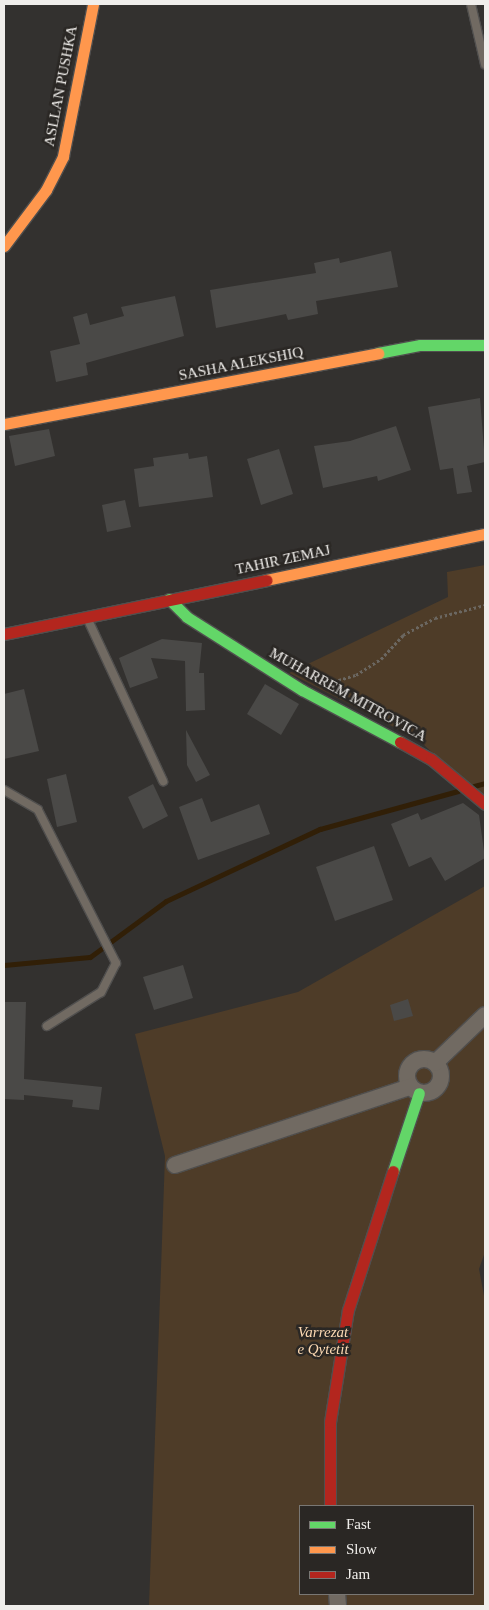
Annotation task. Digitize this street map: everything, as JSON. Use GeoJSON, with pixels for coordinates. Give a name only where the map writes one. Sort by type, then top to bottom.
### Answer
{"type":"FeatureCollection","features":[{"type":"Feature","properties":{"kind":"street","name":"ASLLAN PUSHKA"},"geometry":{"type":"LineString","coordinates":[[4,246],[46,190],[63,156],[93,4]]}},
{"type":"Feature","properties":{"kind":"street","name":"SASHA ALEKSHIQ"},"geometry":{"type":"LineString","coordinates":[[4,424],[420,345],[485,345]]}},
{"type":"Feature","properties":{"kind":"street","name":"TAHIR ZEMAJ"},"geometry":{"type":"LineString","coordinates":[[4,634],[485,534]]}},
{"type":"Feature","properties":{"kind":"street","name":"MUHARREM MITROVICA"},"geometry":{"type":"LineString","coordinates":[[169,599],[188,617],[302,690],[431,759],[482,799]]}},
{"type":"Feature","properties":{"kind":"street"},"geometry":{"type":"LineString","coordinates":[[435,1063],[485,1015]]}},
{"type":"Feature","properties":{"kind":"street"},"geometry":{"type":"LineString","coordinates":[[175,1165],[415,1090],[431,1092],[440,1084],[441,1073],[435,1063],[425,1059],[414,1062],[406,1076],[415,1090],[348,1310],[330,1422],[330,1505]]}},
{"type":"Feature","properties":{"kind":"lane"},"geometry":{"type":"LineString","coordinates":[[471,4],[485,64]]}},
{"type":"Feature","properties":{"kind":"lane"},"geometry":{"type":"LineString","coordinates":[[87,616],[163,781]]}},
{"type":"Feature","properties":{"kind":"lane"},"geometry":{"type":"LineString","coordinates":[[4,790],[38,810],[116,963],[102,992],[48,1026]]}},
{"type":"Feature","properties":{"kind":"path"},"geometry":{"type":"LineString","coordinates":[[302,690],[356,675],[382,659],[403,635],[434,618],[485,605]]}},
{"type":"Feature","properties":{"kind":"green space"},"geometry":{"type":"Polygon","coordinates":[[[485,565],[485,804],[419,740],[289,673],[448,597],[447,572],[485,565]]]}},
{"type":"Feature","properties":{"kind":"green space","name":"Varrezat e Qytetit"},"geometry":{"type":"Polygon","coordinates":[[[485,886],[485,1252],[479,1269],[485,1301],[485,1606],[149,1606],[165,1156],[135,1034],[298,992],[485,886]]]}},
{"type":"Feature","properties":{"kind":"building"},"geometry":{"type":"Polygon","coordinates":[[[391,251],[398,287],[316,301],[318,314],[288,320],[286,314],[216,328],[210,290],[316,273],[314,263],[339,258],[340,263],[391,251]]]}},
{"type":"Feature","properties":{"kind":"building"},"geometry":{"type":"Polygon","coordinates":[[[175,296],[184,336],[86,363],[88,375],[56,382],[50,351],[80,344],[73,317],[87,313],[90,325],[124,316],[121,307],[175,296]]]}},
{"type":"Feature","properties":{"kind":"building"},"geometry":{"type":"Polygon","coordinates":[[[480,398],[485,462],[467,466],[472,492],[457,494],[453,468],[440,470],[428,407],[480,398]]]}},
{"type":"Feature","properties":{"kind":"building"},"geometry":{"type":"Polygon","coordinates":[[[396,426],[411,470],[378,481],[377,476],[323,488],[314,446],[350,441],[396,426]]]}},
{"type":"Feature","properties":{"kind":"building"},"geometry":{"type":"Polygon","coordinates":[[[49,429],[55,456],[15,466],[9,436],[49,429]]]}},
{"type":"Feature","properties":{"kind":"building"},"geometry":{"type":"Polygon","coordinates":[[[279,449],[293,494],[261,505],[247,459],[279,449]]]}},
{"type":"Feature","properties":{"kind":"building"},"geometry":{"type":"Polygon","coordinates":[[[188,453],[189,459],[207,456],[213,497],[139,507],[134,469],[154,466],[153,458],[188,453]]]}},
{"type":"Feature","properties":{"kind":"building"},"geometry":{"type":"Polygon","coordinates":[[[125,500],[131,527],[107,532],[102,505],[125,500]]]}},
{"type":"Feature","properties":{"kind":"building"},"geometry":{"type":"Polygon","coordinates":[[[162,639],[202,643],[199,673],[204,673],[205,710],[186,711],[185,661],[151,658],[158,678],[130,688],[119,658],[162,639]]]}},
{"type":"Feature","properties":{"kind":"building"},"geometry":{"type":"Polygon","coordinates":[[[265,684],[299,704],[281,735],[247,714],[265,684]]]}},
{"type":"Feature","properties":{"kind":"building"},"geometry":{"type":"Polygon","coordinates":[[[24,689],[39,751],[4,759],[4,694],[24,689]]]}},
{"type":"Feature","properties":{"kind":"building"},"geometry":{"type":"Polygon","coordinates":[[[186,730],[210,775],[196,782],[187,765],[186,730]]]}},
{"type":"Feature","properties":{"kind":"building"},"geometry":{"type":"Polygon","coordinates":[[[66,774],[77,822],[57,827],[47,779],[66,774]]]}},
{"type":"Feature","properties":{"kind":"building"},"geometry":{"type":"Polygon","coordinates":[[[153,784],[168,816],[143,829],[128,797],[153,784]]]}},
{"type":"Feature","properties":{"kind":"building"},"geometry":{"type":"Polygon","coordinates":[[[202,798],[211,822],[259,804],[270,834],[198,860],[179,807],[202,798]]]}},
{"type":"Feature","properties":{"kind":"building"},"geometry":{"type":"Polygon","coordinates":[[[463,803],[479,815],[485,858],[445,881],[431,857],[409,867],[391,824],[418,813],[421,820],[463,803]]]}},
{"type":"Feature","properties":{"kind":"building"},"geometry":{"type":"Polygon","coordinates":[[[374,846],[393,900],[335,921],[316,867],[374,846]]]}},
{"type":"Feature","properties":{"kind":"building"},"geometry":{"type":"Polygon","coordinates":[[[183,965],[193,998],[154,1010],[143,977],[183,965]]]}},
{"type":"Feature","properties":{"kind":"building"},"geometry":{"type":"Polygon","coordinates":[[[408,999],[413,1016],[394,1021],[390,1005],[408,999]]]}},
{"type":"Feature","properties":{"kind":"building"},"geometry":{"type":"Polygon","coordinates":[[[4,1002],[26,1002],[24,1079],[102,1087],[99,1110],[72,1107],[73,1100],[24,1095],[24,1100],[4,1099],[4,1002]]]}},
{"type":"Feature","properties":{"kind":"waterway"},"geometry":{"type":"LineString","coordinates":[[474,786],[485,783]]}},
{"type":"Feature","properties":{"kind":"waterway"},"geometry":{"type":"LineString","coordinates":[[4,965],[90,957],[166,901],[320,829],[458,791]]}},
{"type":"Feature","properties":{"kind":"traffic: fast"},"geometry":{"type":"LineString","coordinates":[[378,353],[420,345],[485,345]]}},
{"type":"Feature","properties":{"kind":"traffic: fast"},"geometry":{"type":"LineString","coordinates":[[169,599],[187,617],[302,690],[400,742]]}},
{"type":"Feature","properties":{"kind":"traffic: fast"},"geometry":{"type":"LineString","coordinates":[[393,1171],[419,1093]]}},
{"type":"Feature","properties":{"kind":"traffic: slow"},"geometry":{"type":"LineString","coordinates":[[4,246],[46,190],[63,156],[93,4]]}},
{"type":"Feature","properties":{"kind":"traffic: slow"},"geometry":{"type":"LineString","coordinates":[[4,424],[378,353]]}},
{"type":"Feature","properties":{"kind":"traffic: slow"},"geometry":{"type":"LineString","coordinates":[[266,580],[485,534]]}},
{"type":"Feature","properties":{"kind":"traffic: jam"},"geometry":{"type":"LineString","coordinates":[[4,634],[266,580]]}},
{"type":"Feature","properties":{"kind":"traffic: jam"},"geometry":{"type":"LineString","coordinates":[[400,742],[431,759],[485,804]]}},
{"type":"Feature","properties":{"kind":"traffic: jam"},"geometry":{"type":"LineString","coordinates":[[330,1505],[330,1422],[348,1310],[393,1171]]}}]}
